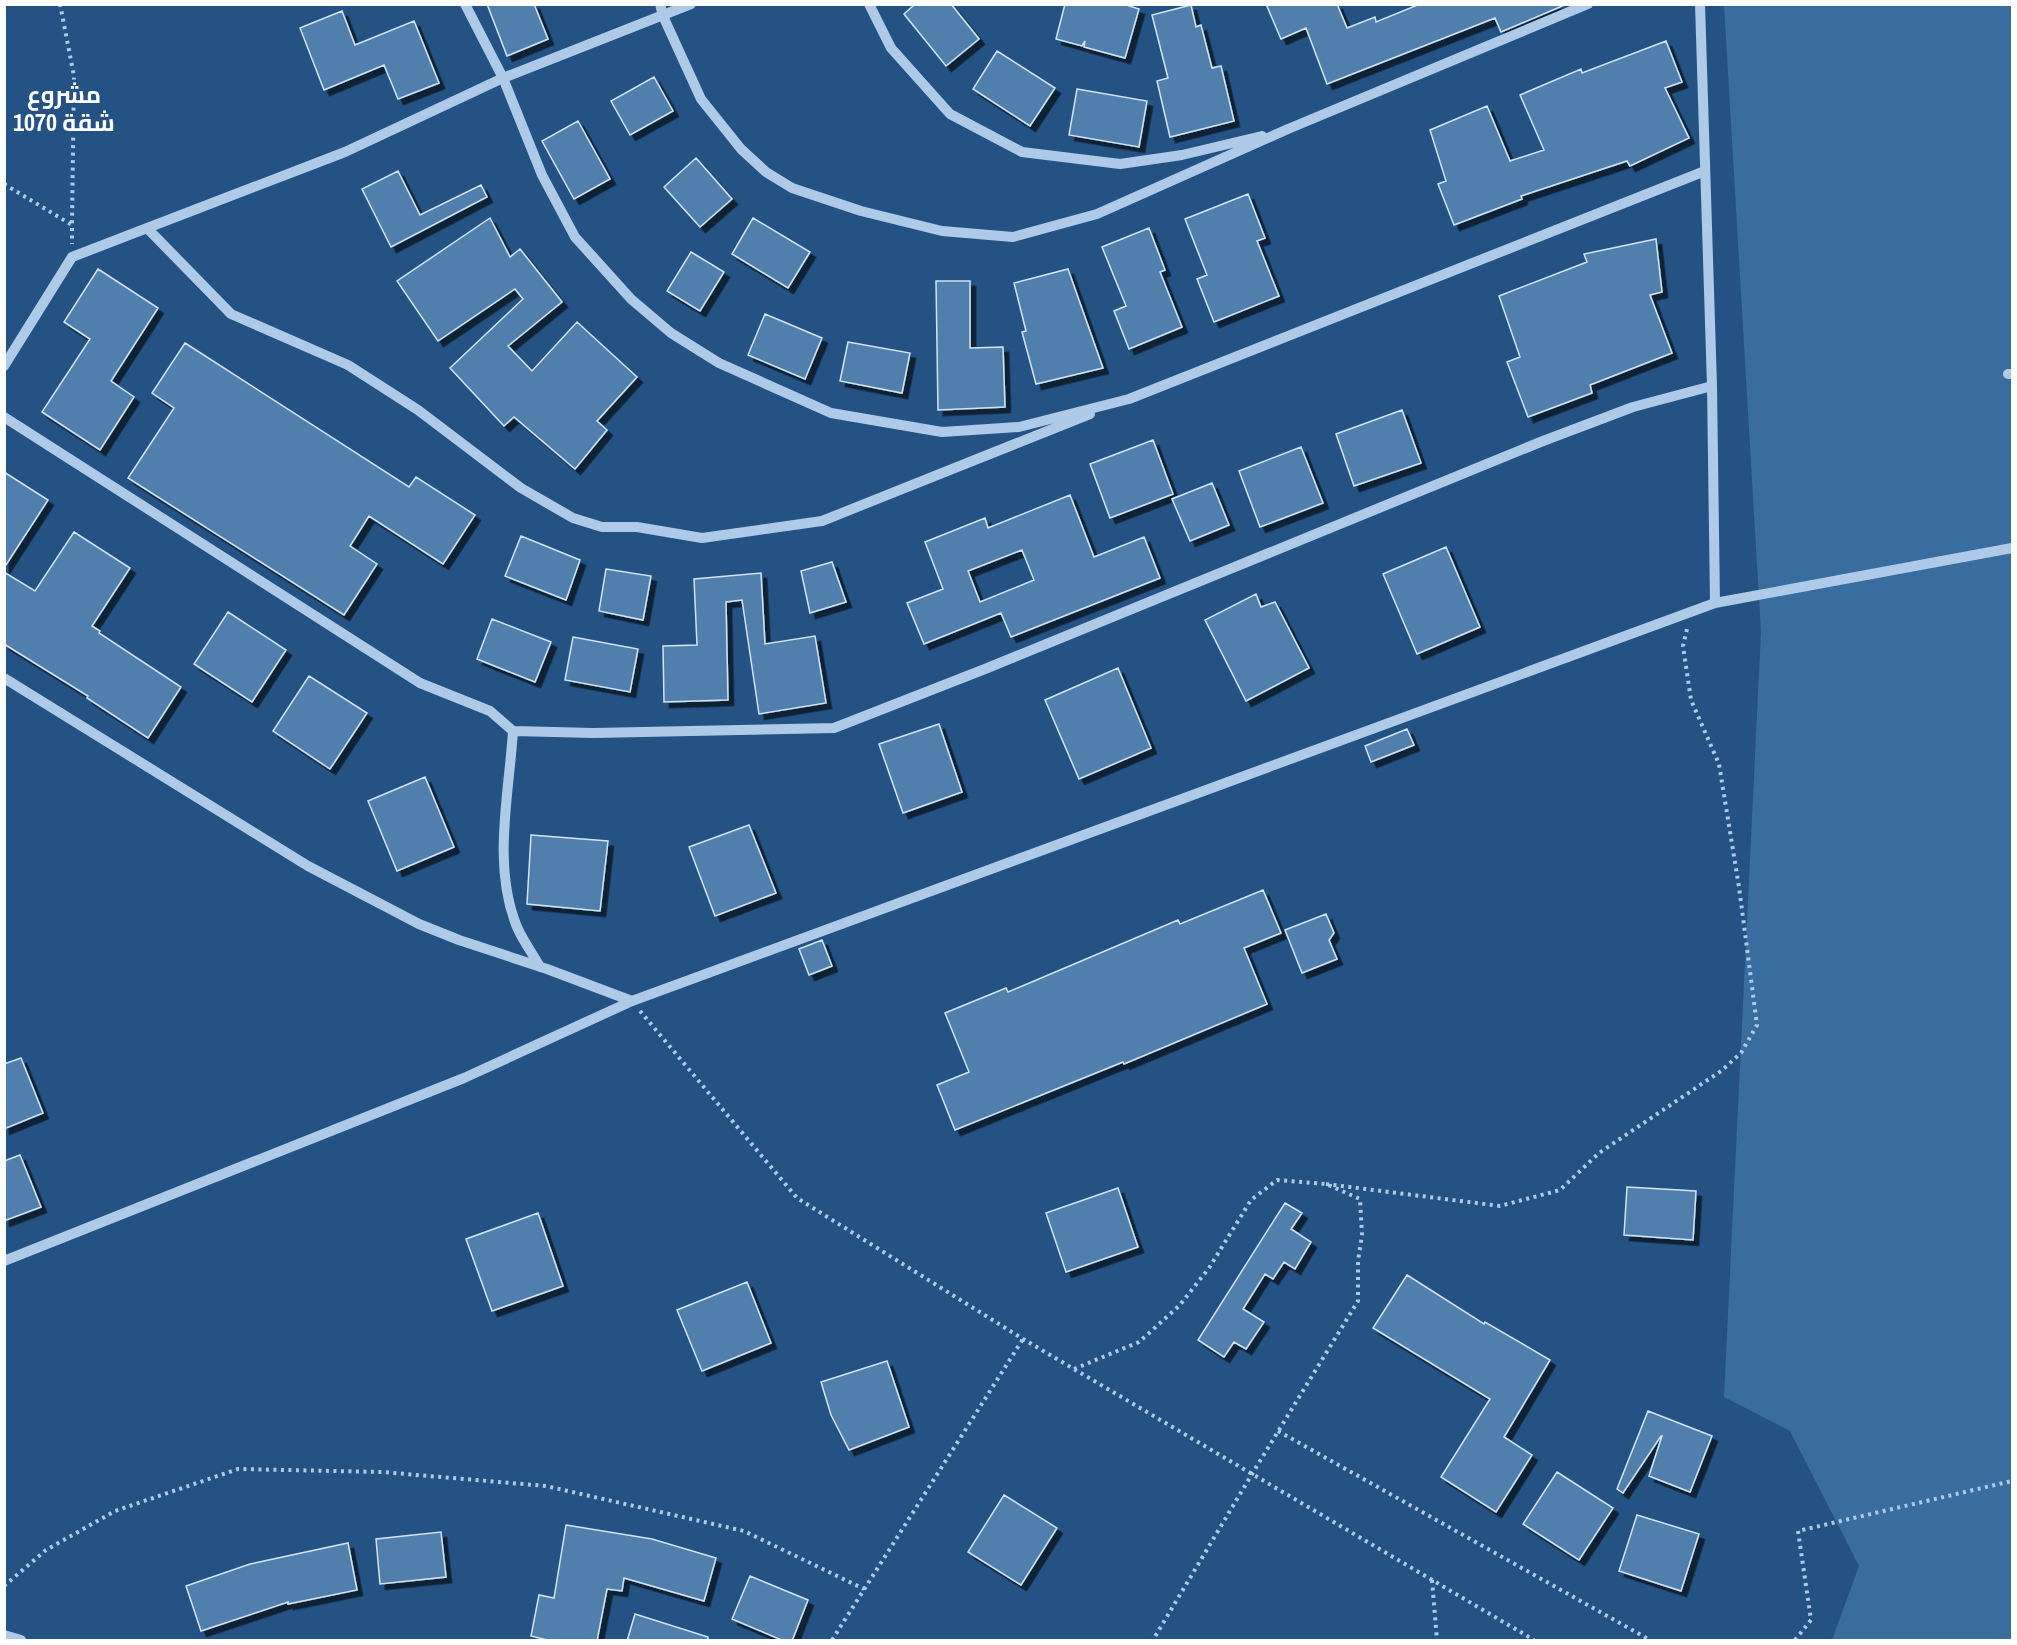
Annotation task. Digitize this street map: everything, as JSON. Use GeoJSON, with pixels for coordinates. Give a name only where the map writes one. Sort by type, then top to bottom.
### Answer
{"type":"FeatureCollection","features":[{"type":"Feature","properties":{"kind":"street"},"geometry":{"type":"LineString","coordinates":[[465,4],[503,78],[542,175],[575,237],[631,299],[671,333],[719,363],[831,413],[942,432],[1019,427],[1129,399]]}},
{"type":"Feature","properties":{"kind":"street"},"geometry":{"type":"LineString","coordinates":[[660,4],[663,16],[701,99],[741,149],[766,172],[792,188],[851,208],[942,231],[1013,237],[1097,214],[1288,129],[1588,4]]}},
{"type":"Feature","properties":{"kind":"street"},"geometry":{"type":"LineString","coordinates":[[4,366],[72,257],[345,152],[503,78],[690,4]]}},
{"type":"Feature","properties":{"kind":"street"},"geometry":{"type":"LineString","coordinates":[[869,4],[891,48],[950,114],[1022,152],[1120,164],[1182,155],[1288,129]]}},
{"type":"Feature","properties":{"kind":"street"},"geometry":{"type":"LineString","coordinates":[[1700,4],[1712,386],[1715,603]]}},
{"type":"Feature","properties":{"kind":"street"},"geometry":{"type":"LineString","coordinates":[[147,228],[231,314],[348,365],[418,410],[521,488],[573,518],[602,527],[637,527],[702,538],[822,521],[1705,171]]}},
{"type":"Feature","properties":{"kind":"street"},"geometry":{"type":"LineString","coordinates":[[4,417],[420,683],[490,711],[513,731],[594,733],[834,728],[985,669],[1543,441],[1633,407],[1712,386]]}},
{"type":"Feature","properties":{"kind":"street"},"geometry":{"type":"LineString","coordinates":[[4,1261],[464,1078],[632,1001],[1715,603],[2013,548]]}},
{"type":"Feature","properties":{"kind":"street"},"geometry":{"type":"LineString","coordinates":[[4,678],[308,866],[419,924],[632,1001]]}},
{"type":"Feature","properties":{"kind":"street"},"geometry":{"type":"LineString","coordinates":[[513,731],[504,830],[505,885],[517,927],[540,967]]}},
{"type":"Feature","properties":{"kind":"street"},"geometry":{"type":"LineString","coordinates":[[4,1635],[21,1641]]}},
{"type":"Feature","properties":{"kind":"path"},"geometry":{"type":"LineString","coordinates":[[60,4],[74,76],[72,257]]}},
{"type":"Feature","properties":{"kind":"path"},"geometry":{"type":"LineString","coordinates":[[4,184],[72,225]]}},
{"type":"Feature","properties":{"kind":"path"},"geometry":{"type":"LineString","coordinates":[[1074,1369],[1139,1342],[1179,1306],[1209,1268],[1251,1200],[1276,1180],[1500,1206],[1560,1190],[1599,1153],[1720,1071],[1741,1053],[1757,1025],[1739,888],[1719,764],[1691,700],[1683,646],[1690,613]]}},
{"type":"Feature","properties":{"kind":"path"},"geometry":{"type":"LineString","coordinates":[[632,1001],[797,1198],[1023,1339],[1534,1641]]}},
{"type":"Feature","properties":{"kind":"path"},"geometry":{"type":"LineString","coordinates":[[1153,1641],[1358,1301],[1358,1261],[1362,1235],[1360,1199],[1326,1184]]}},
{"type":"Feature","properties":{"kind":"path"},"geometry":{"type":"LineString","coordinates":[[832,1641],[1023,1339]]}},
{"type":"Feature","properties":{"kind":"path"},"geometry":{"type":"LineString","coordinates":[[1278,1431],[1650,1641]]}},
{"type":"Feature","properties":{"kind":"path"},"geometry":{"type":"LineString","coordinates":[[4,1586],[46,1550],[115,1511],[238,1469],[382,1472],[546,1486],[744,1531],[864,1589]]}},
{"type":"Feature","properties":{"kind":"path"},"geometry":{"type":"LineString","coordinates":[[1795,1641],[1810,1620],[1798,1531],[2013,1481]]}},
{"type":"Feature","properties":{"kind":"path"},"geometry":{"type":"LineString","coordinates":[[1432,1580],[1437,1641]]}},
{"type":"Feature","properties":{"kind":"shaded area"},"geometry":{"type":"Polygon","coordinates":[[[1724,5],[2012,5],[2012,1640],[1832,1640],[1859,1566],[1790,1431],[1724,1397],[1761,632],[1724,5]]]}},
{"type":"Feature","properties":{"kind":"building"},"geometry":{"type":"Polygon","coordinates":[[[487,4],[534,4],[548,39],[507,56],[487,4]]]}},
{"type":"Feature","properties":{"kind":"building"},"geometry":{"type":"Polygon","coordinates":[[[915,4],[951,4],[979,39],[946,66],[904,14],[915,4]]]}},
{"type":"Feature","properties":{"kind":"building"},"geometry":{"type":"Polygon","coordinates":[[[1065,4],[1123,4],[1139,9],[1125,58],[1084,47],[1085,41],[1082,46],[1056,39],[1065,4]]]}},
{"type":"Feature","properties":{"kind":"building"},"geometry":{"type":"Polygon","coordinates":[[[1266,4],[1337,4],[1347,28],[1375,17],[1376,22],[1420,4],[1567,4],[1501,32],[1495,18],[1327,84],[1306,28],[1281,39],[1266,4]]]}},
{"type":"Feature","properties":{"kind":"building"},"geometry":{"type":"Polygon","coordinates":[[[1191,5],[1196,27],[1201,25],[1212,68],[1221,66],[1234,121],[1170,137],[1157,81],[1168,78],[1152,15],[1191,5]]]}},
{"type":"Feature","properties":{"kind":"building"},"geometry":{"type":"Polygon","coordinates":[[[342,11],[355,45],[414,21],[439,83],[398,99],[384,65],[324,90],[300,28],[342,11]]]}},
{"type":"Feature","properties":{"kind":"building"},"geometry":{"type":"Polygon","coordinates":[[[1666,41],[1682,82],[1665,88],[1689,138],[1630,166],[1627,161],[1521,196],[1522,199],[1454,225],[1438,184],[1446,181],[1430,130],[1487,106],[1510,161],[1544,150],[1520,95],[1581,69],[1582,73],[1666,41]]]}},
{"type":"Feature","properties":{"kind":"building"},"geometry":{"type":"Polygon","coordinates":[[[997,51],[1055,88],[1030,126],[973,89],[997,51]]]}},
{"type":"Feature","properties":{"kind":"building"},"geometry":{"type":"Polygon","coordinates":[[[654,77],[673,111],[630,135],[611,101],[654,77]]]}},
{"type":"Feature","properties":{"kind":"building"},"geometry":{"type":"Polygon","coordinates":[[[1077,89],[1147,101],[1139,147],[1069,135],[1077,89]]]}},
{"type":"Feature","properties":{"kind":"building"},"geometry":{"type":"Polygon","coordinates":[[[578,121],[610,179],[574,199],[542,141],[578,121]]]}},
{"type":"Feature","properties":{"kind":"building"},"geometry":{"type":"Polygon","coordinates":[[[696,158],[732,199],[700,227],[664,187],[696,158]]]}},
{"type":"Feature","properties":{"kind":"building"},"geometry":{"type":"Polygon","coordinates":[[[398,171],[420,215],[481,185],[487,197],[391,247],[362,189],[398,171]]]}},
{"type":"Feature","properties":{"kind":"building"},"geometry":{"type":"Polygon","coordinates":[[[1248,194],[1265,238],[1257,241],[1279,296],[1214,322],[1197,279],[1207,275],[1185,219],[1248,194]]]}},
{"type":"Feature","properties":{"kind":"building"},"geometry":{"type":"Polygon","coordinates":[[[490,218],[510,257],[520,249],[562,302],[508,346],[532,371],[577,322],[637,377],[597,421],[607,430],[575,469],[514,417],[504,426],[450,368],[523,299],[515,289],[438,341],[397,281],[490,218]]]}},
{"type":"Feature","properties":{"kind":"building"},"geometry":{"type":"Polygon","coordinates":[[[753,218],[810,252],[788,288],[732,254],[753,218]]]}},
{"type":"Feature","properties":{"kind":"building"},"geometry":{"type":"Polygon","coordinates":[[[1149,228],[1165,270],[1160,272],[1182,327],[1129,349],[1114,311],[1126,306],[1102,247],[1149,228]]]}},
{"type":"Feature","properties":{"kind":"building"},"geometry":{"type":"Polygon","coordinates":[[[1656,239],[1662,292],[1650,295],[1672,353],[1590,385],[1592,393],[1528,417],[1507,362],[1520,357],[1499,296],[1587,262],[1584,254],[1656,239]]]}},
{"type":"Feature","properties":{"kind":"building"},"geometry":{"type":"Polygon","coordinates":[[[691,252],[724,272],[700,311],[667,291],[691,252]]]}},
{"type":"Feature","properties":{"kind":"building"},"geometry":{"type":"Polygon","coordinates":[[[98,269],[158,308],[111,381],[134,397],[100,450],[42,412],[90,339],[64,322],[98,269]]]}},
{"type":"Feature","properties":{"kind":"building"},"geometry":{"type":"Polygon","coordinates":[[[1068,269],[1103,368],[1036,384],[1022,332],[1026,331],[1014,283],[1068,269]]]}},
{"type":"Feature","properties":{"kind":"building"},"geometry":{"type":"Polygon","coordinates":[[[936,281],[970,281],[970,348],[1003,347],[1005,407],[938,410],[936,281]]]}},
{"type":"Feature","properties":{"kind":"building"},"geometry":{"type":"Polygon","coordinates":[[[765,314],[822,338],[805,379],[748,355],[765,314]]]}},
{"type":"Feature","properties":{"kind":"building"},"geometry":{"type":"Polygon","coordinates":[[[848,342],[910,353],[902,393],[840,381],[848,342]]]}},
{"type":"Feature","properties":{"kind":"building"},"geometry":{"type":"Polygon","coordinates":[[[185,343],[409,487],[416,477],[475,515],[443,564],[369,516],[350,546],[377,564],[344,615],[128,478],[174,408],[152,393],[185,343]]]}},
{"type":"Feature","properties":{"kind":"building"},"geometry":{"type":"Polygon","coordinates":[[[1402,410],[1421,463],[1354,486],[1336,434],[1402,410]]]}},
{"type":"Feature","properties":{"kind":"building"},"geometry":{"type":"Polygon","coordinates":[[[1153,440],[1173,494],[1110,518],[1090,464],[1153,440]]]}},
{"type":"Feature","properties":{"kind":"building"},"geometry":{"type":"Polygon","coordinates":[[[1301,447],[1323,503],[1260,527],[1239,471],[1301,447]]]}},
{"type":"Feature","properties":{"kind":"building"},"geometry":{"type":"Polygon","coordinates":[[[4,472],[48,500],[4,568],[4,472]]]}},
{"type":"Feature","properties":{"kind":"building"},"geometry":{"type":"Polygon","coordinates":[[[1212,483],[1229,525],[1190,541],[1172,499],[1212,483]]]}},
{"type":"Feature","properties":{"kind":"building"},"geometry":{"type":"Polygon","coordinates":[[[1070,495],[1094,557],[1144,537],[1160,578],[1011,637],[1001,613],[924,644],[907,603],[943,589],[925,542],[985,518],[988,528],[1070,495]],[[1022,550],[968,571],[980,602],[1034,580],[1022,550]]]}},
{"type":"Feature","properties":{"kind":"building"},"geometry":{"type":"Polygon","coordinates":[[[74,532],[130,568],[92,626],[100,631],[99,633],[181,687],[148,738],[87,698],[88,696],[4,644],[4,572],[35,591],[74,532]]]}},
{"type":"Feature","properties":{"kind":"building"},"geometry":{"type":"Polygon","coordinates":[[[521,536],[580,560],[566,600],[505,576],[521,536]]]}},
{"type":"Feature","properties":{"kind":"building"},"geometry":{"type":"Polygon","coordinates":[[[1446,547],[1480,627],[1417,654],[1383,574],[1446,547]]]}},
{"type":"Feature","properties":{"kind":"building"},"geometry":{"type":"Polygon","coordinates":[[[832,562],[846,602],[810,613],[801,571],[832,562]]]}},
{"type":"Feature","properties":{"kind":"building"},"geometry":{"type":"Polygon","coordinates":[[[606,569],[651,576],[643,620],[599,611],[606,569]]]}},
{"type":"Feature","properties":{"kind":"building"},"geometry":{"type":"Polygon","coordinates":[[[761,573],[765,644],[815,636],[826,703],[759,714],[742,600],[726,602],[728,700],[664,702],[663,646],[697,645],[694,579],[761,573]]]}},
{"type":"Feature","properties":{"kind":"building"},"geometry":{"type":"Polygon","coordinates":[[[1256,594],[1261,607],[1275,602],[1309,668],[1246,701],[1205,620],[1256,594]]]}},
{"type":"Feature","properties":{"kind":"building"},"geometry":{"type":"Polygon","coordinates":[[[228,612],[286,650],[252,702],[194,664],[228,612]]]}},
{"type":"Feature","properties":{"kind":"building"},"geometry":{"type":"Polygon","coordinates":[[[492,619],[551,642],[535,682],[477,659],[492,619]]]}},
{"type":"Feature","properties":{"kind":"building"},"geometry":{"type":"Polygon","coordinates":[[[573,637],[638,649],[630,692],[565,680],[573,637]]]}},
{"type":"Feature","properties":{"kind":"building"},"geometry":{"type":"Polygon","coordinates":[[[1118,668],[1151,748],[1079,779],[1045,700],[1118,668]]]}},
{"type":"Feature","properties":{"kind":"building"},"geometry":{"type":"Polygon","coordinates":[[[309,676],[367,713],[330,769],[273,731],[309,676]]]}},
{"type":"Feature","properties":{"kind":"building"},"geometry":{"type":"Polygon","coordinates":[[[939,724],[962,792],[903,813],[879,744],[939,724]]]}},
{"type":"Feature","properties":{"kind":"building"},"geometry":{"type":"Polygon","coordinates":[[[1407,729],[1414,745],[1371,762],[1365,746],[1407,729]]]}},
{"type":"Feature","properties":{"kind":"building"},"geometry":{"type":"Polygon","coordinates":[[[425,777],[454,847],[397,871],[368,801],[425,777]]]}},
{"type":"Feature","properties":{"kind":"building"},"geometry":{"type":"Polygon","coordinates":[[[749,825],[776,893],[715,916],[689,847],[749,825]]]}},
{"type":"Feature","properties":{"kind":"building"},"geometry":{"type":"Polygon","coordinates":[[[531,835],[608,841],[600,911],[527,904],[531,835]]]}},
{"type":"Feature","properties":{"kind":"building"},"geometry":{"type":"Polygon","coordinates":[[[1263,890],[1281,933],[1244,948],[1267,1004],[1124,1064],[1123,1062],[955,1130],[937,1085],[969,1072],[945,1013],[1006,988],[1008,992],[1178,920],[1180,924],[1263,890]]]}},
{"type":"Feature","properties":{"kind":"building"},"geometry":{"type":"Polygon","coordinates":[[[1326,914],[1334,933],[1329,940],[1337,959],[1302,973],[1285,930],[1326,914]]]}},
{"type":"Feature","properties":{"kind":"building"},"geometry":{"type":"Polygon","coordinates":[[[822,940],[832,966],[809,975],[799,949],[822,940]]]}},
{"type":"Feature","properties":{"kind":"building"},"geometry":{"type":"Polygon","coordinates":[[[21,1058],[43,1113],[4,1129],[4,1064],[21,1058]]]}},
{"type":"Feature","properties":{"kind":"building"},"geometry":{"type":"Polygon","coordinates":[[[20,1155],[41,1207],[4,1221],[4,1161],[20,1155]]]}},
{"type":"Feature","properties":{"kind":"building"},"geometry":{"type":"Polygon","coordinates":[[[1627,1187],[1696,1191],[1693,1240],[1624,1235],[1627,1187]]]}},
{"type":"Feature","properties":{"kind":"building"},"geometry":{"type":"Polygon","coordinates":[[[1118,1188],[1138,1247],[1066,1272],[1046,1213],[1118,1188]]]}},
{"type":"Feature","properties":{"kind":"building"},"geometry":{"type":"Polygon","coordinates":[[[1285,1203],[1302,1213],[1291,1229],[1311,1242],[1295,1269],[1284,1262],[1273,1279],[1265,1274],[1243,1309],[1264,1322],[1246,1349],[1234,1342],[1224,1357],[1198,1340],[1285,1203]]]}},
{"type":"Feature","properties":{"kind":"building"},"geometry":{"type":"Polygon","coordinates":[[[538,1213],[563,1286],[492,1311],[466,1239],[538,1213]]]}},
{"type":"Feature","properties":{"kind":"building"},"geometry":{"type":"Polygon","coordinates":[[[1407,1275],[1484,1324],[1485,1322],[1550,1360],[1504,1437],[1532,1455],[1496,1512],[1441,1477],[1490,1399],[1373,1328],[1407,1275]]]}},
{"type":"Feature","properties":{"kind":"building"},"geometry":{"type":"Polygon","coordinates":[[[747,1282],[771,1343],[702,1371],[677,1310],[747,1282]]]}},
{"type":"Feature","properties":{"kind":"building"},"geometry":{"type":"Polygon","coordinates":[[[887,1361],[909,1427],[849,1450],[831,1415],[821,1382],[887,1361]]]}},
{"type":"Feature","properties":{"kind":"building"},"geometry":{"type":"Polygon","coordinates":[[[1648,1411],[1712,1436],[1690,1492],[1649,1476],[1662,1436],[1623,1493],[1617,1489],[1648,1411]]]}},
{"type":"Feature","properties":{"kind":"building"},"geometry":{"type":"Polygon","coordinates":[[[1557,1472],[1613,1508],[1579,1560],[1523,1524],[1557,1472]]]}},
{"type":"Feature","properties":{"kind":"building"},"geometry":{"type":"Polygon","coordinates":[[[1004,1495],[1057,1528],[1021,1585],[968,1552],[1004,1495]]]}},
{"type":"Feature","properties":{"kind":"building"},"geometry":{"type":"Polygon","coordinates":[[[1637,1515],[1699,1534],[1681,1591],[1619,1571],[1637,1515]]]}},
{"type":"Feature","properties":{"kind":"building"},"geometry":{"type":"Polygon","coordinates":[[[566,1525],[652,1539],[716,1558],[704,1601],[624,1578],[622,1591],[607,1589],[597,1641],[551,1641],[531,1636],[539,1595],[554,1598],[566,1525]]]}},
{"type":"Feature","properties":{"kind":"building"},"geometry":{"type":"Polygon","coordinates":[[[441,1532],[446,1577],[380,1584],[376,1539],[441,1532]]]}},
{"type":"Feature","properties":{"kind":"building"},"geometry":{"type":"Polygon","coordinates":[[[348,1543],[357,1590],[288,1604],[288,1602],[201,1631],[186,1586],[250,1564],[348,1543]]]}},
{"type":"Feature","properties":{"kind":"building"},"geometry":{"type":"Polygon","coordinates":[[[750,1576],[808,1600],[792,1641],[784,1641],[732,1619],[750,1576]]]}},
{"type":"Feature","properties":{"kind":"building"},"geometry":{"type":"Polygon","coordinates":[[[635,1614],[708,1637],[708,1641],[627,1641],[635,1614]]]}},
{"type":"Feature","properties":{"kind":"district","name":"مشروع 1070 شقة"},"geometry":{"type":"Point","coordinates":[64,108]}}]}
